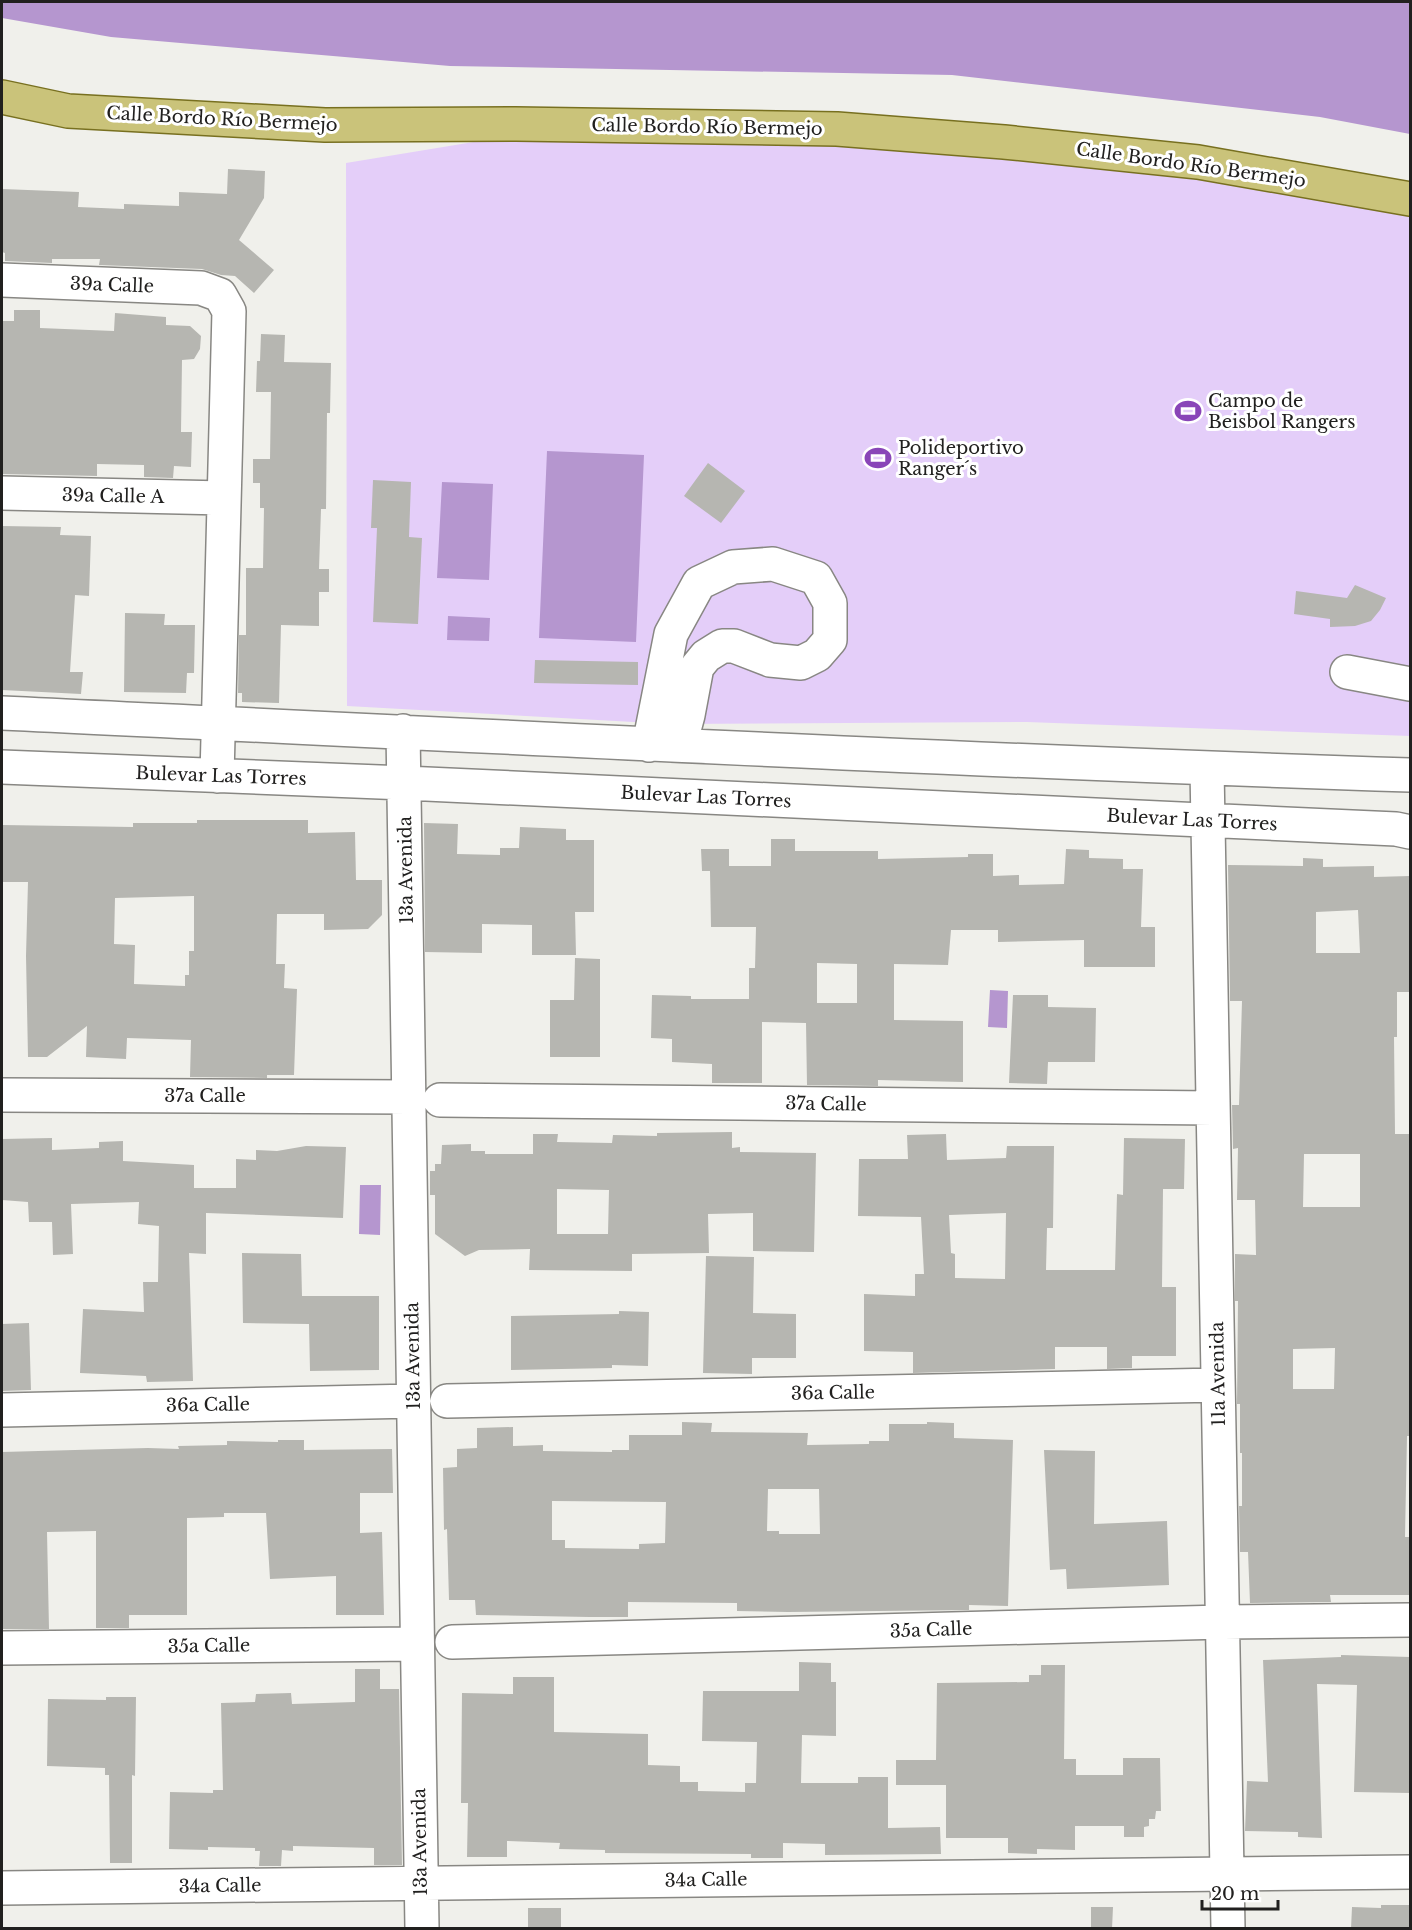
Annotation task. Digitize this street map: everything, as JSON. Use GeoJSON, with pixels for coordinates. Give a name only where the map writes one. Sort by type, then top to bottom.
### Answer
{"type":"FeatureCollection","features":[{"type":"Feature","properties":{"kind":"main road","name":"Calle Bordo Río Bermejo"},"geometry":{"type":"LineString","coordinates":[[2,97],[68,111],[325,125],[516,124],[837,129],[1004,142],[1198,162],[1406,196]]}},
{"type":"Feature","properties":{"kind":"street","name":"39a Calle"},"geometry":{"type":"LineString","coordinates":[[2,280],[201,288],[220,295],[229,311],[224,498]]}},
{"type":"Feature","properties":{"kind":"street","name":"39a Calle A"},"geometry":{"type":"LineString","coordinates":[[2,494],[224,498]]}},
{"type":"Feature","properties":{"kind":"street"},"geometry":{"type":"LineString","coordinates":[[217,776],[224,498]]}},
{"type":"Feature","properties":{"kind":"street"},"geometry":{"type":"LineString","coordinates":[[773,564],[816,578],[830,603],[830,640],[817,655],[801,663],[770,660],[734,646],[722,646],[706,656],[697,667],[688,715],[665,745],[671,634],[699,583],[733,567],[773,564]]}},
{"type":"Feature","properties":{"kind":"street"},"geometry":{"type":"LineString","coordinates":[[1347,672],[1410,684]]}},
{"type":"Feature","properties":{"kind":"street"},"geometry":{"type":"LineString","coordinates":[[2,713],[1207,769],[1410,775]]}},
{"type":"Feature","properties":{"kind":"street","name":"13a Avenida"},"geometry":{"type":"LineString","coordinates":[[403,731],[424,1099],[414,1401],[422,1929]]}},
{"type":"Feature","properties":{"kind":"street","name":"Bulevar Las Torres"},"geometry":{"type":"LineString","coordinates":[[2,767],[1208,820],[1396,829],[1410,832]]}},
{"type":"Feature","properties":{"kind":"street","name":"11a Avenida"},"geometry":{"type":"LineString","coordinates":[[1207,769],[1228,1929]]}},
{"type":"Feature","properties":{"kind":"street","name":"37a Calle"},"geometry":{"type":"LineString","coordinates":[[2,1095],[1213,1108]]}},
{"type":"Feature","properties":{"kind":"street","name":"36a Calle"},"geometry":{"type":"LineString","coordinates":[[447,1401],[1218,1385]]}},
{"type":"Feature","properties":{"kind":"street","name":"36a Calle"},"geometry":{"type":"LineString","coordinates":[[2,1410],[414,1401]]}},
{"type":"Feature","properties":{"kind":"street","name":"35a Calle"},"geometry":{"type":"LineString","coordinates":[[452,1642],[1223,1622],[1410,1620]]}},
{"type":"Feature","properties":{"kind":"street","name":"35a Calle"},"geometry":{"type":"LineString","coordinates":[[2,1648],[417,1644]]}},
{"type":"Feature","properties":{"kind":"street","name":"34a Calle"},"geometry":{"type":"LineString","coordinates":[[2,1888],[1410,1872]]}},
{"type":"Feature","properties":{"kind":"shaded area"},"geometry":{"type":"Polygon","coordinates":[[[2,2],[1410,2],[1410,134],[1320,117],[952,75],[450,66],[111,37],[2,18],[2,2]]]}},
{"type":"Feature","properties":{"kind":"shaded area","name":"Polideportivo Ranger´s"},"geometry":{"type":"Polygon","coordinates":[[[510,136],[919,138],[1410,210],[1410,736],[1027,722],[669,724],[347,706],[346,163],[510,136]]]}},
{"type":"Feature","properties":{"kind":"shaded area"},"geometry":{"type":"Polygon","coordinates":[[[547,451],[644,455],[636,642],[539,638],[547,451]]]}},
{"type":"Feature","properties":{"kind":"shaded area"},"geometry":{"type":"Polygon","coordinates":[[[442,482],[493,484],[489,580],[437,578],[442,482]]]}},
{"type":"Feature","properties":{"kind":"shaded area"},"geometry":{"type":"Polygon","coordinates":[[[448,616],[490,618],[489,641],[447,640],[448,616]]]}},
{"type":"Feature","properties":{"kind":"shaded area"},"geometry":{"type":"Polygon","coordinates":[[[990,990],[1008,991],[1007,1028],[988,1027],[990,990]]]}},
{"type":"Feature","properties":{"kind":"shaded area"},"geometry":{"type":"Polygon","coordinates":[[[360,1185],[381,1185],[380,1235],[359,1234],[360,1185]]]}},
{"type":"Feature","properties":{"kind":"building"},"geometry":{"type":"Polygon","coordinates":[[[228,169],[265,171],[264,198],[239,240],[274,270],[254,293],[235,276],[221,275],[202,269],[99,265],[100,259],[52,259],[52,263],[5,261],[5,253],[2,252],[2,189],[79,192],[78,207],[124,209],[124,204],[179,206],[179,192],[227,194],[228,169]]]}},
{"type":"Feature","properties":{"kind":"building"},"geometry":{"type":"Polygon","coordinates":[[[14,310],[40,310],[40,328],[114,331],[115,313],[166,317],[166,325],[190,326],[201,336],[200,349],[194,359],[182,360],[181,432],[192,432],[191,467],[174,466],[173,478],[144,477],[144,465],[97,464],[97,476],[2,474],[2,321],[14,321],[14,310]]]}},
{"type":"Feature","properties":{"kind":"building"},"geometry":{"type":"Polygon","coordinates":[[[261,334],[285,335],[284,362],[331,363],[330,413],[327,413],[326,509],[321,509],[319,569],[329,569],[329,592],[319,592],[319,626],[281,625],[279,703],[242,702],[242,693],[238,693],[239,635],[246,635],[246,568],[263,568],[264,508],[260,508],[260,483],[253,483],[253,459],[270,459],[271,392],[256,392],[261,334]]]}},
{"type":"Feature","properties":{"kind":"building"},"geometry":{"type":"Polygon","coordinates":[[[708,463],[745,491],[721,523],[684,496],[708,463]]]}},
{"type":"Feature","properties":{"kind":"building"},"geometry":{"type":"Polygon","coordinates":[[[373,480],[411,482],[409,537],[422,538],[418,624],[373,622],[377,528],[371,528],[373,480]]]}},
{"type":"Feature","properties":{"kind":"building"},"geometry":{"type":"Polygon","coordinates":[[[2,526],[61,527],[60,535],[91,536],[89,596],[75,595],[70,672],[83,672],[81,694],[2,690],[2,526]]]}},
{"type":"Feature","properties":{"kind":"building"},"geometry":{"type":"Polygon","coordinates":[[[1355,585],[1386,598],[1371,621],[1355,626],[1330,627],[1330,619],[1294,614],[1296,591],[1347,598],[1355,585]]]}},
{"type":"Feature","properties":{"kind":"building"},"geometry":{"type":"Polygon","coordinates":[[[125,613],[165,614],[164,625],[195,625],[194,673],[187,673],[186,693],[124,692],[125,613]]]}},
{"type":"Feature","properties":{"kind":"building"},"geometry":{"type":"Polygon","coordinates":[[[535,660],[638,662],[638,685],[534,683],[535,660]]]}},
{"type":"Feature","properties":{"kind":"building"},"geometry":{"type":"Polygon","coordinates":[[[197,820],[308,820],[308,833],[355,832],[356,880],[382,880],[382,915],[368,929],[324,930],[324,914],[277,914],[276,964],[285,964],[284,988],[297,989],[294,1075],[267,1075],[267,1078],[190,1077],[191,1040],[127,1038],[126,1059],[86,1057],[87,1026],[47,1057],[28,1057],[26,956],[28,882],[2,882],[2,825],[133,827],[133,823],[197,823],[197,820]],[[194,896],[115,898],[114,944],[135,945],[134,984],[185,986],[185,975],[189,975],[189,951],[194,951],[194,896]]]}},
{"type":"Feature","properties":{"kind":"building"},"geometry":{"type":"Polygon","coordinates":[[[424,823],[458,824],[457,854],[500,855],[500,848],[519,848],[520,827],[566,829],[566,840],[594,840],[594,912],[575,912],[576,955],[532,955],[532,925],[482,924],[482,953],[425,952],[424,823]]]}},
{"type":"Feature","properties":{"kind":"building"},"geometry":{"type":"Polygon","coordinates":[[[771,839],[795,839],[795,851],[878,851],[878,859],[968,857],[968,854],[993,854],[993,876],[1019,875],[1019,885],[1064,884],[1066,849],[1089,850],[1089,858],[1123,859],[1123,869],[1143,869],[1141,927],[1155,927],[1155,967],[1084,967],[1084,940],[998,942],[998,930],[951,930],[948,965],[894,964],[894,1020],[963,1021],[963,1082],[878,1080],[878,1086],[807,1085],[806,1023],[762,1022],[762,1083],[712,1083],[712,1064],[672,1062],[672,1039],[651,1038],[652,995],[691,996],[691,999],[749,999],[749,968],[755,968],[756,927],[711,927],[710,871],[702,871],[701,849],[729,849],[729,866],[771,866],[771,839]],[[817,963],[817,1003],[857,1003],[857,964],[817,963]]]}},
{"type":"Feature","properties":{"kind":"building"},"geometry":{"type":"Polygon","coordinates":[[[1303,858],[1323,859],[1323,867],[1374,866],[1374,877],[1410,876],[1410,992],[1397,992],[1397,1037],[1394,1037],[1395,1134],[1410,1134],[1410,1436],[1407,1436],[1405,1537],[1410,1537],[1410,1595],[1330,1595],[1331,1602],[1250,1603],[1248,1552],[1240,1552],[1239,1506],[1242,1506],[1242,1453],[1240,1453],[1240,1404],[1237,1404],[1238,1301],[1235,1301],[1235,1254],[1256,1255],[1255,1200],[1237,1200],[1238,1148],[1233,1149],[1232,1105],[1239,1105],[1242,1001],[1230,1001],[1228,865],[1303,866],[1303,858]],[[1358,910],[1316,912],[1316,953],[1360,953],[1358,910]],[[1304,1154],[1303,1207],[1360,1207],[1360,1154],[1304,1154]],[[1335,1348],[1293,1349],[1293,1389],[1334,1389],[1335,1348]]]}},
{"type":"Feature","properties":{"kind":"building"},"geometry":{"type":"Polygon","coordinates":[[[575,958],[600,959],[600,1057],[550,1057],[550,1000],[574,1000],[575,958]]]}},
{"type":"Feature","properties":{"kind":"building"},"geometry":{"type":"Polygon","coordinates":[[[1013,995],[1048,995],[1048,1007],[1096,1008],[1095,1062],[1048,1062],[1047,1084],[1009,1083],[1013,995]]]}},
{"type":"Feature","properties":{"kind":"building"},"geometry":{"type":"Polygon","coordinates":[[[732,1132],[732,1148],[740,1147],[740,1152],[816,1153],[814,1252],[753,1251],[753,1213],[708,1214],[709,1253],[632,1254],[632,1271],[529,1270],[530,1249],[479,1250],[465,1256],[435,1234],[435,1195],[430,1195],[430,1171],[435,1171],[435,1164],[441,1164],[442,1145],[471,1144],[471,1151],[485,1151],[485,1154],[533,1154],[533,1134],[558,1134],[557,1142],[612,1143],[613,1135],[657,1136],[657,1133],[732,1132]],[[557,1189],[557,1234],[608,1234],[609,1190],[557,1189]]]}},
{"type":"Feature","properties":{"kind":"building"},"geometry":{"type":"Polygon","coordinates":[[[946,1134],[947,1160],[1006,1158],[1007,1146],[1054,1146],[1053,1228],[1047,1228],[1046,1270],[1115,1270],[1117,1194],[1123,1195],[1124,1138],[1185,1139],[1184,1189],[1163,1189],[1162,1287],[1176,1287],[1176,1356],[1132,1356],[1132,1368],[1107,1369],[1107,1347],[1055,1347],[1055,1369],[913,1373],[913,1352],[864,1351],[864,1294],[915,1296],[915,1274],[924,1274],[921,1217],[858,1216],[859,1159],[908,1159],[907,1135],[946,1134]],[[1006,1213],[949,1215],[951,1253],[955,1254],[955,1278],[1005,1279],[1006,1213]]]}},
{"type":"Feature","properties":{"kind":"building"},"geometry":{"type":"Polygon","coordinates":[[[52,1138],[52,1150],[99,1148],[99,1142],[123,1141],[123,1161],[194,1165],[194,1188],[236,1188],[236,1159],[256,1160],[256,1150],[277,1151],[306,1146],[346,1147],[343,1218],[206,1213],[206,1254],[189,1253],[193,1381],[147,1382],[146,1376],[80,1373],[83,1309],[144,1312],[143,1282],[158,1282],[159,1226],[138,1224],[139,1202],[71,1204],[73,1254],[53,1255],[52,1222],[29,1222],[28,1202],[2,1200],[2,1139],[52,1138]]]}},
{"type":"Feature","properties":{"kind":"building"},"geometry":{"type":"Polygon","coordinates":[[[242,1253],[301,1254],[302,1296],[379,1296],[379,1370],[310,1371],[309,1324],[243,1323],[242,1253]]]}},
{"type":"Feature","properties":{"kind":"building"},"geometry":{"type":"Polygon","coordinates":[[[706,1256],[754,1257],[753,1313],[796,1314],[796,1358],[752,1358],[752,1374],[703,1373],[706,1256]]]}},
{"type":"Feature","properties":{"kind":"building"},"geometry":{"type":"Polygon","coordinates":[[[619,1311],[649,1312],[648,1366],[612,1365],[612,1368],[511,1370],[511,1316],[619,1314],[619,1311]]]}},
{"type":"Feature","properties":{"kind":"building"},"geometry":{"type":"Polygon","coordinates":[[[29,1323],[31,1390],[2,1391],[2,1324],[29,1323]]]}},
{"type":"Feature","properties":{"kind":"building"},"geometry":{"type":"Polygon","coordinates":[[[682,1422],[712,1423],[711,1432],[808,1433],[807,1445],[869,1444],[869,1441],[889,1441],[889,1424],[927,1424],[927,1422],[954,1423],[954,1438],[1013,1440],[1008,1606],[969,1605],[969,1610],[788,1612],[737,1611],[737,1603],[628,1602],[628,1617],[589,1617],[476,1615],[475,1600],[449,1600],[447,1529],[444,1530],[443,1468],[457,1467],[457,1449],[477,1448],[477,1428],[513,1427],[513,1446],[543,1445],[543,1451],[612,1452],[612,1450],[629,1450],[629,1435],[682,1435],[682,1422]],[[768,1489],[767,1531],[779,1531],[779,1534],[820,1534],[819,1489],[768,1489]],[[552,1501],[552,1540],[565,1540],[565,1548],[639,1549],[639,1544],[665,1543],[666,1502],[552,1501]]]}},
{"type":"Feature","properties":{"kind":"building"},"geometry":{"type":"Polygon","coordinates":[[[278,1440],[304,1440],[304,1450],[392,1449],[393,1493],[360,1493],[360,1533],[382,1532],[384,1615],[336,1615],[336,1576],[270,1579],[266,1513],[224,1513],[224,1517],[187,1518],[187,1615],[129,1615],[129,1628],[96,1628],[96,1531],[47,1532],[49,1629],[2,1629],[2,1452],[179,1449],[178,1446],[227,1445],[227,1441],[278,1442],[278,1440]]]}},
{"type":"Feature","properties":{"kind":"building"},"geometry":{"type":"Polygon","coordinates":[[[1044,1450],[1095,1451],[1094,1524],[1167,1521],[1169,1585],[1067,1589],[1066,1569],[1050,1570],[1044,1450]]]}},
{"type":"Feature","properties":{"kind":"building"},"geometry":{"type":"Polygon","coordinates":[[[1341,1655],[1410,1657],[1410,1793],[1354,1792],[1357,1685],[1317,1684],[1322,1838],[1298,1837],[1298,1832],[1245,1831],[1247,1781],[1268,1782],[1263,1660],[1341,1657],[1341,1655]]]}},
{"type":"Feature","properties":{"kind":"building"},"geometry":{"type":"Polygon","coordinates":[[[799,1662],[831,1663],[831,1682],[836,1682],[836,1736],[802,1735],[801,1783],[858,1783],[858,1777],[888,1777],[888,1828],[940,1827],[941,1854],[825,1855],[825,1844],[783,1843],[783,1858],[751,1858],[751,1854],[605,1853],[605,1850],[559,1849],[560,1843],[507,1841],[507,1857],[467,1857],[468,1803],[461,1803],[462,1693],[513,1694],[513,1677],[554,1677],[554,1732],[648,1734],[648,1765],[680,1766],[680,1782],[698,1782],[698,1791],[745,1792],[745,1783],[756,1783],[757,1742],[702,1741],[703,1691],[799,1691],[799,1662]]]}},
{"type":"Feature","properties":{"kind":"building"},"geometry":{"type":"Polygon","coordinates":[[[1041,1665],[1065,1665],[1064,1759],[1076,1759],[1076,1775],[1123,1775],[1123,1758],[1160,1758],[1161,1811],[1156,1811],[1155,1819],[1149,1819],[1149,1826],[1144,1827],[1144,1837],[1124,1837],[1124,1826],[1075,1826],[1075,1850],[1037,1849],[1037,1854],[1008,1853],[1008,1838],[946,1838],[946,1785],[896,1785],[896,1760],[936,1760],[937,1683],[1029,1682],[1029,1675],[1041,1675],[1041,1665]]]}},
{"type":"Feature","properties":{"kind":"building"},"geometry":{"type":"Polygon","coordinates":[[[355,1669],[380,1669],[380,1689],[399,1689],[402,1865],[374,1865],[374,1848],[293,1846],[293,1851],[282,1850],[281,1866],[259,1866],[260,1851],[255,1851],[255,1848],[169,1849],[170,1792],[213,1793],[213,1790],[223,1790],[221,1703],[255,1702],[256,1694],[291,1693],[292,1704],[355,1702],[355,1669]]]}},
{"type":"Feature","properties":{"kind":"building"},"geometry":{"type":"Polygon","coordinates":[[[106,1697],[136,1697],[135,1776],[132,1775],[132,1863],[110,1863],[109,1775],[105,1775],[105,1768],[47,1766],[48,1699],[106,1700],[106,1697]]]}},
{"type":"Feature","properties":{"kind":"building"},"geometry":{"type":"Polygon","coordinates":[[[1381,1905],[1410,1905],[1410,1929],[1351,1929],[1352,1907],[1381,1908],[1381,1905]]]}},
{"type":"Feature","properties":{"kind":"building"},"geometry":{"type":"Polygon","coordinates":[[[1091,1907],[1113,1907],[1112,1929],[1091,1929],[1091,1907]]]}},
{"type":"Feature","properties":{"kind":"building"},"geometry":{"type":"Polygon","coordinates":[[[528,1908],[561,1908],[561,1929],[528,1929],[528,1908]]]}},
{"type":"Feature","properties":{"kind":"place","name":"Campo de Beisbol Rangers"},"geometry":{"type":"Point","coordinates":[1188,411]}},
{"type":"Feature","properties":{"kind":"place","name":"Polideportivo Ranger´s"},"geometry":{"type":"Point","coordinates":[878,458]}}]}
